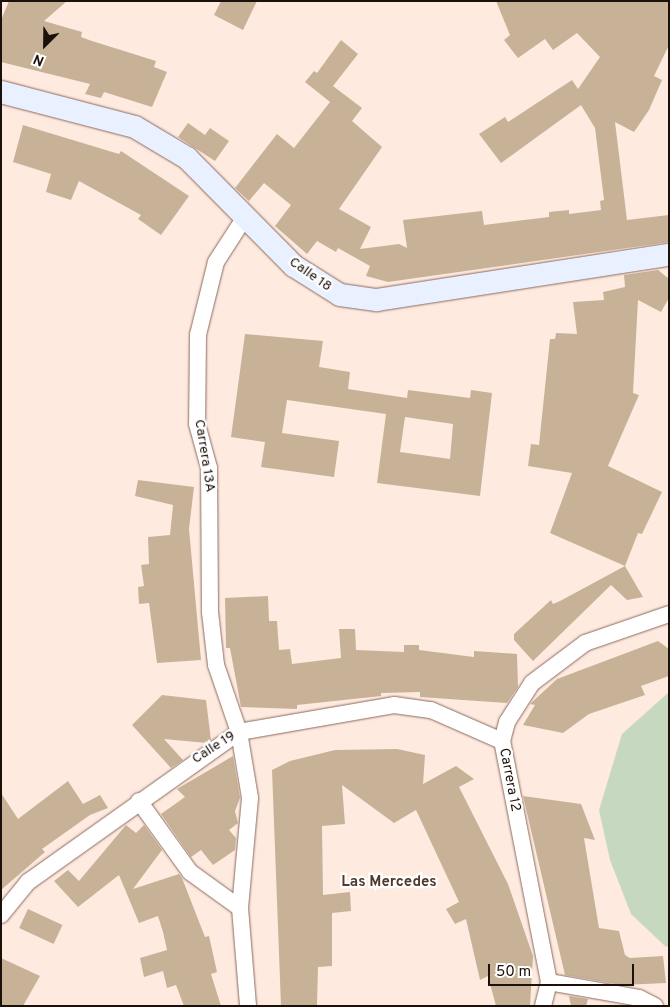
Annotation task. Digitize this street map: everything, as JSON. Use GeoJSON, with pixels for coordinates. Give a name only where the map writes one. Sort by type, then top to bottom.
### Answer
{"type":"FeatureCollection","features":[{"type":"Feature","properties":{"kind":"main road","name":"Calle 18"},"geometry":{"type":"LineString","coordinates":[[1,92],[135,126],[187,158],[294,266],[340,295],[377,300],[669,255]]}},
{"type":"Feature","properties":{"kind":"street","name":"Carrera 13A"},"geometry":{"type":"LineString","coordinates":[[245,217],[216,262],[198,335],[197,424],[209,468],[210,612],[216,664],[239,732],[250,798],[240,908],[248,1006]]}},
{"type":"Feature","properties":{"kind":"street","name":"Carrera 12"},"geometry":{"type":"LineString","coordinates":[[543,1006],[549,982],[502,740],[507,722],[532,683],[585,643],[669,614]]}},
{"type":"Feature","properties":{"kind":"street","name":"Calle 19"},"geometry":{"type":"LineString","coordinates":[[1,915],[28,882],[139,801],[239,732],[394,705],[432,710],[502,740]]}},
{"type":"Feature","properties":{"kind":"street"},"geometry":{"type":"LineString","coordinates":[[139,801],[190,872],[240,908]]}},
{"type":"Feature","properties":{"kind":"street"},"geometry":{"type":"LineString","coordinates":[[549,982],[639,998],[655,1006]]}},
{"type":"Feature","properties":{"kind":"green space"},"geometry":{"type":"Polygon","coordinates":[[[669,692],[669,946],[666,947],[631,914],[610,860],[599,810],[622,734],[669,692]]]}},
{"type":"Feature","properties":{"kind":"building"},"geometry":{"type":"Polygon","coordinates":[[[9,1],[67,1],[44,21],[82,32],[81,37],[92,41],[156,61],[154,67],[167,72],[152,107],[104,92],[101,98],[85,94],[90,84],[1,62],[1,20],[9,1]]]}},
{"type":"Feature","properties":{"kind":"building"},"geometry":{"type":"Polygon","coordinates":[[[221,1],[257,1],[243,30],[214,15],[221,1]]]}},
{"type":"Feature","properties":{"kind":"building"},"geometry":{"type":"Polygon","coordinates":[[[496,1],[669,1],[669,45],[654,76],[662,80],[649,110],[634,132],[615,122],[627,220],[669,215],[669,242],[388,282],[366,276],[370,266],[338,248],[336,252],[317,241],[307,254],[275,226],[291,205],[264,183],[249,201],[235,188],[277,134],[294,148],[330,102],[305,82],[314,71],[317,73],[341,40],[358,54],[333,86],[362,108],[352,121],[382,147],[339,209],[371,227],[360,249],[399,244],[407,248],[403,220],[482,211],[484,225],[549,217],[549,212],[569,210],[569,214],[601,210],[600,201],[604,200],[595,128],[581,105],[501,163],[479,134],[505,117],[508,122],[572,80],[578,89],[600,57],[577,33],[553,50],[545,39],[518,58],[504,40],[510,35],[496,1]]]}},
{"type":"Feature","properties":{"kind":"building"},"geometry":{"type":"Polygon","coordinates":[[[188,123],[205,135],[210,128],[229,141],[215,161],[178,137],[188,123]]]}},
{"type":"Feature","properties":{"kind":"building"},"geometry":{"type":"Polygon","coordinates":[[[23,125],[119,154],[121,151],[189,196],[161,235],[138,219],[141,215],[79,181],[71,200],[46,192],[51,174],[13,162],[23,125]]]}},
{"type":"Feature","properties":{"kind":"building"},"geometry":{"type":"Polygon","coordinates":[[[658,270],[669,279],[669,298],[661,312],[638,300],[633,393],[639,395],[608,466],[662,492],[642,534],[638,533],[625,566],[550,533],[572,473],[528,466],[531,444],[539,445],[550,339],[555,339],[556,333],[577,334],[573,302],[604,300],[603,292],[625,287],[624,275],[658,270]]]}},
{"type":"Feature","properties":{"kind":"building"},"geometry":{"type":"Polygon","coordinates":[[[245,334],[323,341],[319,367],[350,372],[348,389],[407,398],[408,390],[470,398],[471,390],[492,393],[480,496],[377,483],[386,414],[287,400],[282,433],[339,441],[334,477],[261,467],[265,442],[231,437],[245,334]],[[405,417],[400,452],[450,459],[453,424],[405,417]]]}},
{"type":"Feature","properties":{"kind":"building"},"geometry":{"type":"Polygon","coordinates":[[[138,480],[194,487],[189,529],[201,660],[157,663],[149,603],[139,604],[138,587],[144,586],[141,565],[149,564],[148,537],[170,535],[173,505],[135,496],[138,480]]]}},
{"type":"Feature","properties":{"kind":"building"},"geometry":{"type":"Polygon","coordinates":[[[625,566],[643,597],[627,600],[611,585],[533,661],[514,640],[514,634],[551,600],[553,604],[560,601],[625,566]]]}},
{"type":"Feature","properties":{"kind":"building"},"geometry":{"type":"Polygon","coordinates":[[[268,596],[269,621],[277,621],[279,650],[290,649],[292,664],[341,658],[339,629],[355,629],[356,650],[404,652],[404,645],[419,645],[419,650],[474,657],[474,651],[517,654],[518,687],[507,703],[420,697],[420,692],[381,693],[381,696],[297,705],[297,709],[241,707],[230,648],[226,648],[225,598],[268,596]]]}},
{"type":"Feature","properties":{"kind":"building"},"geometry":{"type":"Polygon","coordinates":[[[658,641],[669,649],[669,676],[641,686],[645,695],[589,714],[563,733],[523,725],[535,705],[530,704],[557,679],[658,641]]]}},
{"type":"Feature","properties":{"kind":"building"},"geometry":{"type":"Polygon","coordinates":[[[162,695],[206,700],[211,740],[207,743],[164,739],[183,760],[171,768],[132,725],[162,695]]]}},
{"type":"Feature","properties":{"kind":"building"},"geometry":{"type":"Polygon","coordinates":[[[397,749],[425,755],[423,784],[456,766],[474,779],[459,787],[508,884],[533,956],[530,1006],[496,1006],[488,976],[480,980],[466,919],[455,924],[446,909],[459,902],[416,810],[394,823],[342,785],[345,824],[322,826],[323,895],[350,892],[351,911],[332,913],[332,966],[318,967],[317,1006],[281,1006],[272,770],[290,761],[335,750],[397,749]]]}},
{"type":"Feature","properties":{"kind":"building"},"geometry":{"type":"Polygon","coordinates":[[[233,756],[240,798],[235,811],[238,823],[229,830],[236,838],[235,850],[213,865],[201,850],[191,857],[161,814],[185,797],[177,789],[233,756]]]}},
{"type":"Feature","properties":{"kind":"building"},"geometry":{"type":"Polygon","coordinates":[[[68,781],[83,804],[100,795],[108,808],[90,815],[42,849],[45,852],[1,890],[1,793],[18,819],[68,781]]]}},
{"type":"Feature","properties":{"kind":"building"},"geometry":{"type":"Polygon","coordinates":[[[523,796],[581,804],[595,840],[584,838],[599,928],[619,931],[625,955],[630,958],[663,956],[666,983],[622,985],[565,975],[523,796]]]}},
{"type":"Feature","properties":{"kind":"building"},"geometry":{"type":"Polygon","coordinates":[[[126,825],[136,833],[144,825],[162,850],[133,889],[179,874],[182,878],[205,937],[209,936],[217,972],[211,974],[221,1006],[184,1006],[176,985],[167,988],[163,971],[144,977],[140,958],[167,950],[163,932],[158,916],[139,923],[119,875],[78,907],[54,881],[68,870],[79,881],[126,825]]]}},
{"type":"Feature","properties":{"kind":"building"},"geometry":{"type":"Polygon","coordinates":[[[28,909],[62,925],[54,944],[19,928],[28,909]]]}},
{"type":"Feature","properties":{"kind":"building"},"geometry":{"type":"Polygon","coordinates":[[[1,958],[40,976],[23,1006],[1,1006],[1,958]]]}},
{"type":"Feature","properties":{"kind":"building"},"geometry":{"type":"Polygon","coordinates":[[[569,996],[588,999],[586,1006],[571,1006],[569,996]]]}},
{"type":"Feature","properties":{"kind":"district","name":"Las Mercedes"},"geometry":{"type":"Point","coordinates":[389,883]}}]}
